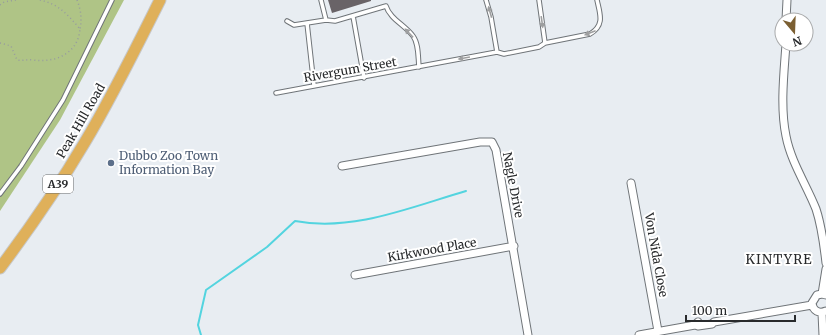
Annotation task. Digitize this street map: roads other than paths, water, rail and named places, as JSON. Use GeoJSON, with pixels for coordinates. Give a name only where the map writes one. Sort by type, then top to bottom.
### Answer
{"type":"FeatureCollection","features":[{"type":"Feature","properties":{"kind":"highway","name":"Peak Hill Road"},"geometry":{"type":"LineString","coordinates":[[0,268],[23,237],[85,143],[160,0]]}},
{"type":"Feature","properties":{"kind":"street"},"geometry":{"type":"LineString","coordinates":[[786,12],[787,0]]}},
{"type":"Feature","properties":{"kind":"street"},"geometry":{"type":"LineString","coordinates":[[786,52],[783,107],[786,137],[793,160],[820,222],[826,263]]}},
{"type":"Feature","properties":{"kind":"street","name":"Nagle Drive"},"geometry":{"type":"LineString","coordinates":[[342,166],[480,142],[492,142],[496,150],[514,246],[528,335]]}},
{"type":"Feature","properties":{"kind":"street","name":"Von Nida Close"},"geometry":{"type":"LineString","coordinates":[[632,183],[658,331]]}},
{"type":"Feature","properties":{"kind":"street","name":"Kirkwood Place"},"geometry":{"type":"LineString","coordinates":[[355,275],[514,246]]}},
{"type":"Feature","properties":{"kind":"street"},"geometry":{"type":"LineString","coordinates":[[823,335],[824,312],[817,312],[812,305],[814,297],[824,295],[826,269]]}},
{"type":"Feature","properties":{"kind":"street"},"geometry":{"type":"LineString","coordinates":[[638,335],[696,325],[712,324],[714,322],[812,305]]}},
{"type":"Feature","properties":{"kind":"lane"},"geometry":{"type":"LineString","coordinates":[[0,194],[21,166],[63,100],[112,0]]}},
{"type":"Feature","properties":{"kind":"lane"},"geometry":{"type":"LineString","coordinates":[[321,0],[326,20]]}},
{"type":"Feature","properties":{"kind":"lane"},"geometry":{"type":"LineString","coordinates":[[388,0],[386,6],[388,12],[413,36],[416,42],[419,67]]}},
{"type":"Feature","properties":{"kind":"lane"},"geometry":{"type":"LineString","coordinates":[[486,0],[491,17],[497,52]]}},
{"type":"Feature","properties":{"kind":"lane"},"geometry":{"type":"LineString","coordinates":[[539,0],[545,43]]}},
{"type":"Feature","properties":{"kind":"lane","name":"Rivergum Street"},"geometry":{"type":"LineString","coordinates":[[276,93],[364,78],[497,52],[504,54],[539,47],[545,43],[590,34],[599,26],[600,18],[597,0]]}},
{"type":"Feature","properties":{"kind":"lane"},"geometry":{"type":"LineString","coordinates":[[287,22],[294,25],[326,20],[335,21],[386,6]]}},
{"type":"Feature","properties":{"kind":"lane"},"geometry":{"type":"LineString","coordinates":[[353,16],[364,78]]}},
{"type":"Feature","properties":{"kind":"lane"},"geometry":{"type":"LineString","coordinates":[[307,23],[314,86]]}},
{"type":"Feature","properties":{"kind":"waterway"},"geometry":{"type":"LineString","coordinates":[[201,335],[198,325],[206,290],[267,247],[295,221],[317,224],[360,221],[466,191]]}},
{"type":"Feature","properties":{"kind":"place","name":"Dubbo Zoo Town Information Bay"},"geometry":{"type":"Point","coordinates":[111,163]}},
{"type":"Feature","properties":{"kind":"district","name":"KINTYRE"},"geometry":{"type":"Point","coordinates":[779,259]}}]}
